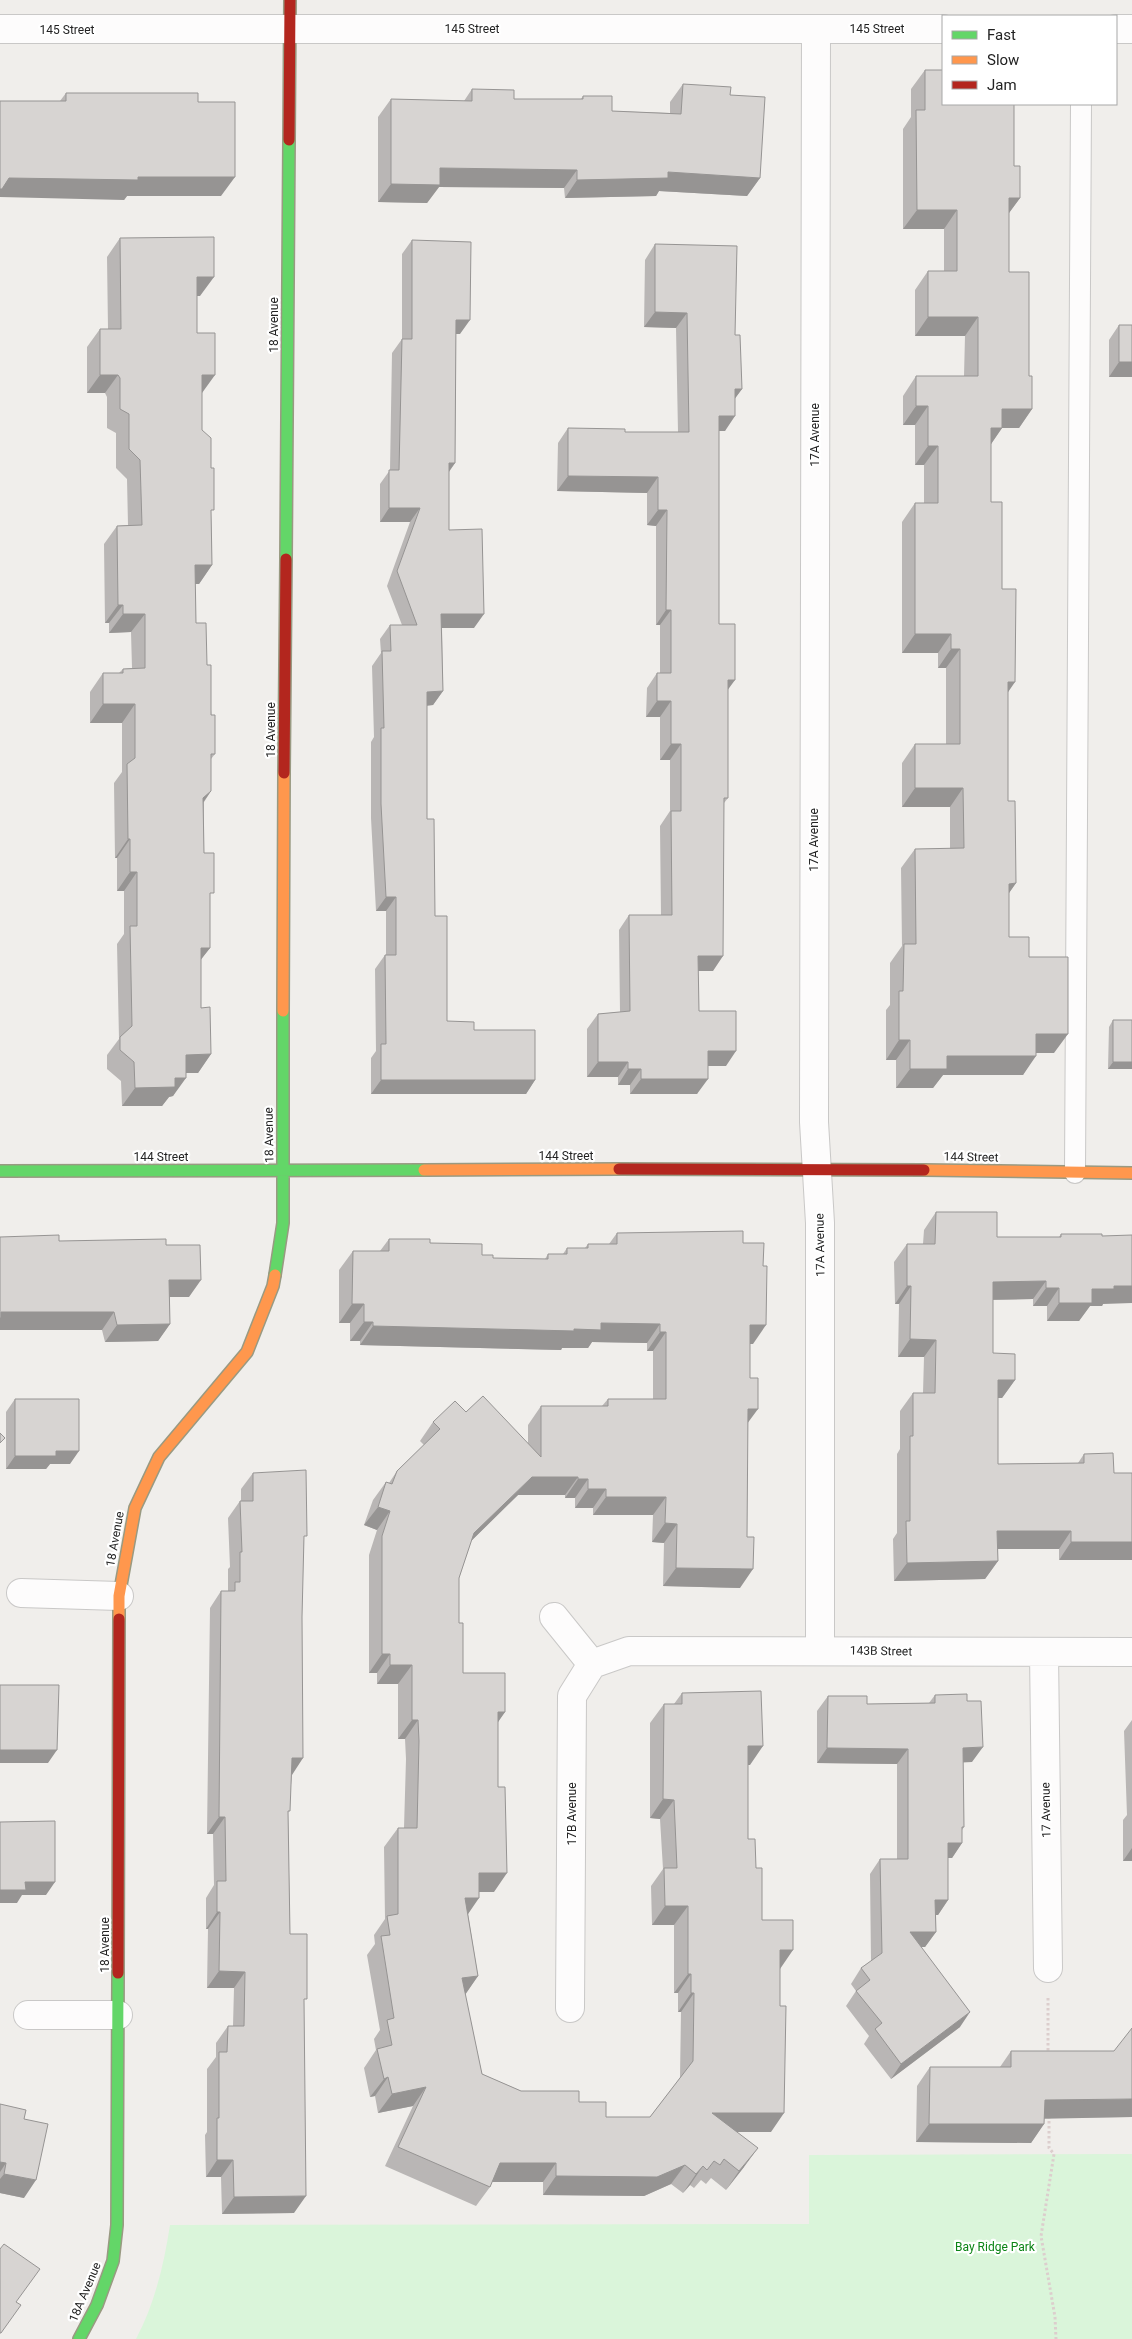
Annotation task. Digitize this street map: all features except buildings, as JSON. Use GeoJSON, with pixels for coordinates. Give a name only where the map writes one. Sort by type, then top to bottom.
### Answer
{"type":"FeatureCollection","features":[{"type":"Feature","properties":{"kind":"street","name":"18 Avenue"},"geometry":{"type":"LineString","coordinates":[[117,2225],[119,1596],[134,1508],[159,1458],[247,1352],[273,1286],[283,1223],[282,1117],[290,0]]}},
{"type":"Feature","properties":{"kind":"street","name":"17A Avenue"},"geometry":{"type":"LineString","coordinates":[[816,29],[814,1122],[820,1223],[820,1650]]}},
{"type":"Feature","properties":{"kind":"street","name":"145 Street"},"geometry":{"type":"LineString","coordinates":[[0,30],[942,29]]}},
{"type":"Feature","properties":{"kind":"street"},"geometry":{"type":"LineString","coordinates":[[1117,29],[1132,29]]}},
{"type":"Feature","properties":{"kind":"street","name":"144 Street"},"geometry":{"type":"LineString","coordinates":[[0,1171],[818,1169],[1132,1173]]}},
{"type":"Feature","properties":{"kind":"street"},"geometry":{"type":"LineString","coordinates":[[21,1592],[119,1596]]}},
{"type":"Feature","properties":{"kind":"street"},"geometry":{"type":"LineString","coordinates":[[554,1618],[592,1664]]}},
{"type":"Feature","properties":{"kind":"street","name":"143B Street"},"geometry":{"type":"LineString","coordinates":[[592,1664],[629,1651],[1132,1652]]}},
{"type":"Feature","properties":{"kind":"street","name":"17 Avenue"},"geometry":{"type":"LineString","coordinates":[[1044,1653],[1048,1968]]}},
{"type":"Feature","properties":{"kind":"street","name":"17B Avenue"},"geometry":{"type":"LineString","coordinates":[[570,2008],[572,1696],[592,1664]]}},
{"type":"Feature","properties":{"kind":"street"},"geometry":{"type":"LineString","coordinates":[[28,2015],[118,2015]]}},
{"type":"Feature","properties":{"kind":"street","name":"18A Avenue"},"geometry":{"type":"LineString","coordinates":[[79,2339],[97,2305],[113,2261],[117,2225]]}},
{"type":"Feature","properties":{"kind":"lane"},"geometry":{"type":"LineString","coordinates":[[1075,1173],[1081,105]]}},
{"type":"Feature","properties":{"kind":"path"},"geometry":{"type":"LineString","coordinates":[[1048,1968],[1048,2061]]}},
{"type":"Feature","properties":{"kind":"path"},"geometry":{"type":"LineString","coordinates":[[1049,2110],[1049,2148],[1054,2154],[1041,2236],[1055,2317],[1056,2339]]}},
{"type":"Feature","properties":{"kind":"green space","name":"Bay Ridge Park"},"geometry":{"type":"Polygon","coordinates":[[[1132,2154],[1132,2339],[136,2339],[158,2283],[170,2225],[809,2224],[809,2155],[1132,2154]]]}},
{"type":"Feature","properties":{"kind":"traffic: fast"},"geometry":{"type":"LineString","coordinates":[[286,559],[289,140]]}},
{"type":"Feature","properties":{"kind":"traffic: fast"},"geometry":{"type":"LineString","coordinates":[[275,1275],[283,1223],[283,1011]]}},
{"type":"Feature","properties":{"kind":"traffic: fast"},"geometry":{"type":"LineString","coordinates":[[0,1171],[424,1170]]}},
{"type":"Feature","properties":{"kind":"traffic: fast"},"geometry":{"type":"LineString","coordinates":[[79,2339],[97,2305],[113,2261],[117,2225],[118,1973]]}},
{"type":"Feature","properties":{"kind":"traffic: slow"},"geometry":{"type":"LineString","coordinates":[[283,1011],[284,773]]}},
{"type":"Feature","properties":{"kind":"traffic: slow"},"geometry":{"type":"LineString","coordinates":[[424,1170],[619,1169]]}},
{"type":"Feature","properties":{"kind":"traffic: slow"},"geometry":{"type":"LineString","coordinates":[[924,1170],[1132,1173]]}},
{"type":"Feature","properties":{"kind":"traffic: slow"},"geometry":{"type":"LineString","coordinates":[[119,1619],[119,1596],[135,1508],[159,1457],[247,1352],[273,1286],[275,1275]]}},
{"type":"Feature","properties":{"kind":"traffic: jam"},"geometry":{"type":"LineString","coordinates":[[289,140],[290,0]]}},
{"type":"Feature","properties":{"kind":"traffic: jam"},"geometry":{"type":"LineString","coordinates":[[284,773],[286,559]]}},
{"type":"Feature","properties":{"kind":"traffic: jam"},"geometry":{"type":"LineString","coordinates":[[619,1169],[924,1170]]}},
{"type":"Feature","properties":{"kind":"traffic: jam"},"geometry":{"type":"LineString","coordinates":[[118,1973],[119,1619]]}}]}
